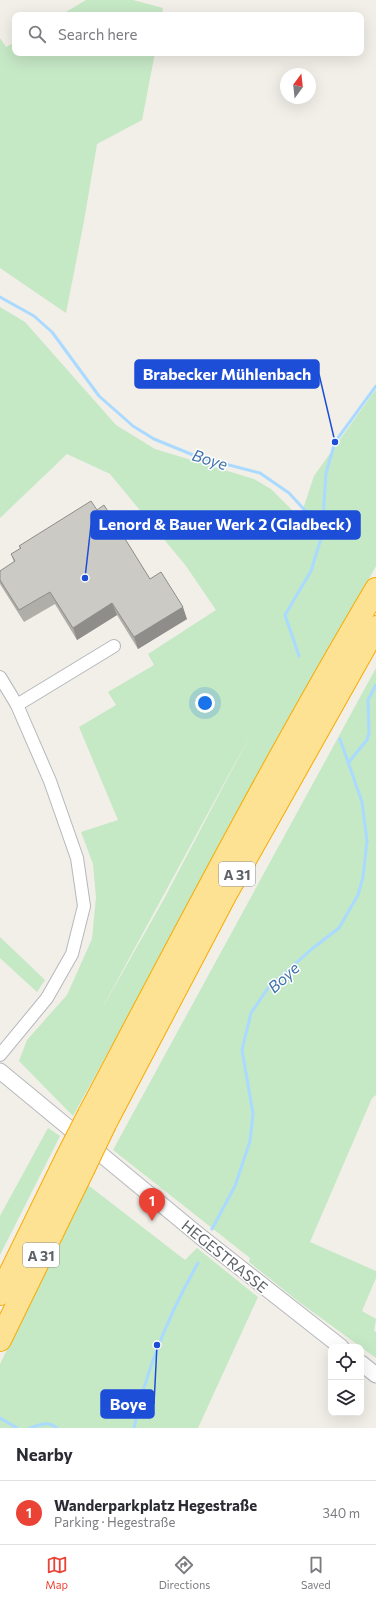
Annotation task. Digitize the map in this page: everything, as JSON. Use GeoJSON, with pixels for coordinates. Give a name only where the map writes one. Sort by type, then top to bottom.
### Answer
{"type":"FeatureCollection","features":[{"type":"Feature","properties":{"kind":"highway","name":"A 31"},"geometry":{"type":"LineString","coordinates":[[0,1294],[74,1164],[211,883],[344,643],[376,589]]}},
{"type":"Feature","properties":{"kind":"highway","name":"A 31"},"geometry":{"type":"LineString","coordinates":[[97,1119],[376,627]]}},
{"type":"Feature","properties":{"kind":"highway","name":"A 31"},"geometry":{"type":"LineString","coordinates":[[0,1340],[74,1164]]}},
{"type":"Feature","properties":{"kind":"street"},"geometry":{"type":"LineString","coordinates":[[17,705],[114,646]]}},
{"type":"Feature","properties":{"kind":"street"},"geometry":{"type":"LineString","coordinates":[[0,677],[17,705],[50,780],[77,858],[84,906],[72,954],[47,998],[0,1055]]}},
{"type":"Feature","properties":{"kind":"street","name":"HEGESTRASSE"},"geometry":{"type":"LineString","coordinates":[[0,1071],[201,1237],[337,1344]]}},
{"type":"Feature","properties":{"kind":"street"},"geometry":{"type":"LineString","coordinates":[[364,1365],[376,1375]]}},
{"type":"Feature","properties":{"kind":"green space"},"geometry":{"type":"Polygon","coordinates":[[[86,0],[133,0],[163,8],[162,12],[66,12],[86,0]]]}},
{"type":"Feature","properties":{"kind":"green space"},"geometry":{"type":"Polygon","coordinates":[[[0,38],[6,47],[12,44],[12,56],[154,56],[142,120],[97,144],[66,313],[0,268],[0,38]]]}},
{"type":"Feature","properties":{"kind":"green space"},"geometry":{"type":"Polygon","coordinates":[[[0,307],[25,322],[116,425],[155,449],[254,479],[271,489],[300,518],[314,476],[376,389],[376,566],[73,1116],[19,1061],[27,1040],[67,995],[92,939],[96,897],[93,864],[81,832],[118,820],[79,727],[116,705],[108,692],[154,665],[148,654],[216,610],[186,566],[110,474],[67,454],[0,518],[0,307]],[[253,730],[99,1014],[164,899],[253,730]]]}},
{"type":"Feature","properties":{"kind":"green space"},"geometry":{"type":"Polygon","coordinates":[[[376,668],[376,1095],[372,1098],[310,1242],[376,1271],[376,1278],[362,1311],[376,1319],[374,1331],[376,1332],[376,1358],[364,1349],[364,1344],[357,1344],[299,1302],[249,1262],[250,1258],[113,1150],[376,668]]]}},
{"type":"Feature","properties":{"kind":"green space"},"geometry":{"type":"Polygon","coordinates":[[[0,937],[45,980],[37,992],[0,958],[0,937]]]}},
{"type":"Feature","properties":{"kind":"green space"},"geometry":{"type":"Polygon","coordinates":[[[48,1128],[60,1136],[0,1255],[0,1216],[48,1128]]]}},
{"type":"Feature","properties":{"kind":"green space"},"geometry":{"type":"Polygon","coordinates":[[[88,1185],[185,1260],[197,1248],[258,1297],[198,1428],[0,1428],[0,1364],[88,1185]]]}},
{"type":"Feature","properties":{"kind":"building"},"geometry":{"type":"Polygon","coordinates":[[[91,501],[97,510],[104,505],[150,579],[161,572],[183,607],[134,637],[112,603],[73,628],[50,592],[19,610],[0,580],[0,571],[15,561],[11,554],[21,548],[19,546],[91,501]]]}},
{"type":"Feature","properties":{"kind":"waterway","name":"Boye"},"geometry":{"type":"LineString","coordinates":[[0,297],[34,316],[52,332],[99,396],[133,426],[154,439],[198,457],[260,473],[289,493],[312,518],[322,535],[311,571],[285,615],[299,656]]}},
{"type":"Feature","properties":{"kind":"waterway"},"geometry":{"type":"LineString","coordinates":[[322,535],[326,473],[335,442],[376,386]]}},
{"type":"Feature","properties":{"kind":"waterway"},"geometry":{"type":"LineString","coordinates":[[348,763],[367,740],[369,733],[368,700],[376,685]]}},
{"type":"Feature","properties":{"kind":"waterway","name":"Boye"},"geometry":{"type":"LineString","coordinates":[[212,1229],[235,1186],[250,1141],[253,1114],[242,1050],[251,1013],[268,988],[313,948],[339,928],[358,895],[363,877],[367,841],[362,802],[340,739]]}},
{"type":"Feature","properties":{"kind":"waterway","name":"Boye"},"geometry":{"type":"LineString","coordinates":[[134,1428],[145,1385],[159,1343],[177,1303],[198,1263]]}},
{"type":"Feature","properties":{"kind":"waterway"},"geometry":{"type":"LineString","coordinates":[[0,1418],[17,1428]]}},
{"type":"Feature","properties":{"kind":"waterway"},"geometry":{"type":"LineString","coordinates":[[30,1428],[47,1424],[57,1428]]}},
{"type":"Feature","properties":{"kind":"place","name":"Brabecker Mühlenbach"},"geometry":{"type":"Point","coordinates":[335,442]}},
{"type":"Feature","properties":{"kind":"place","name":"Lenord & Bauer Werk 2 (Gladbeck)"},"geometry":{"type":"Point","coordinates":[85,578]}},
{"type":"Feature","properties":{"kind":"place","name":"Wanderparkplatz Hegestraße"},"geometry":{"type":"Point","coordinates":[152,1221]}},
{"type":"Feature","properties":{"kind":"place","name":"Boye"},"geometry":{"type":"Point","coordinates":[157,1345]}}]}
